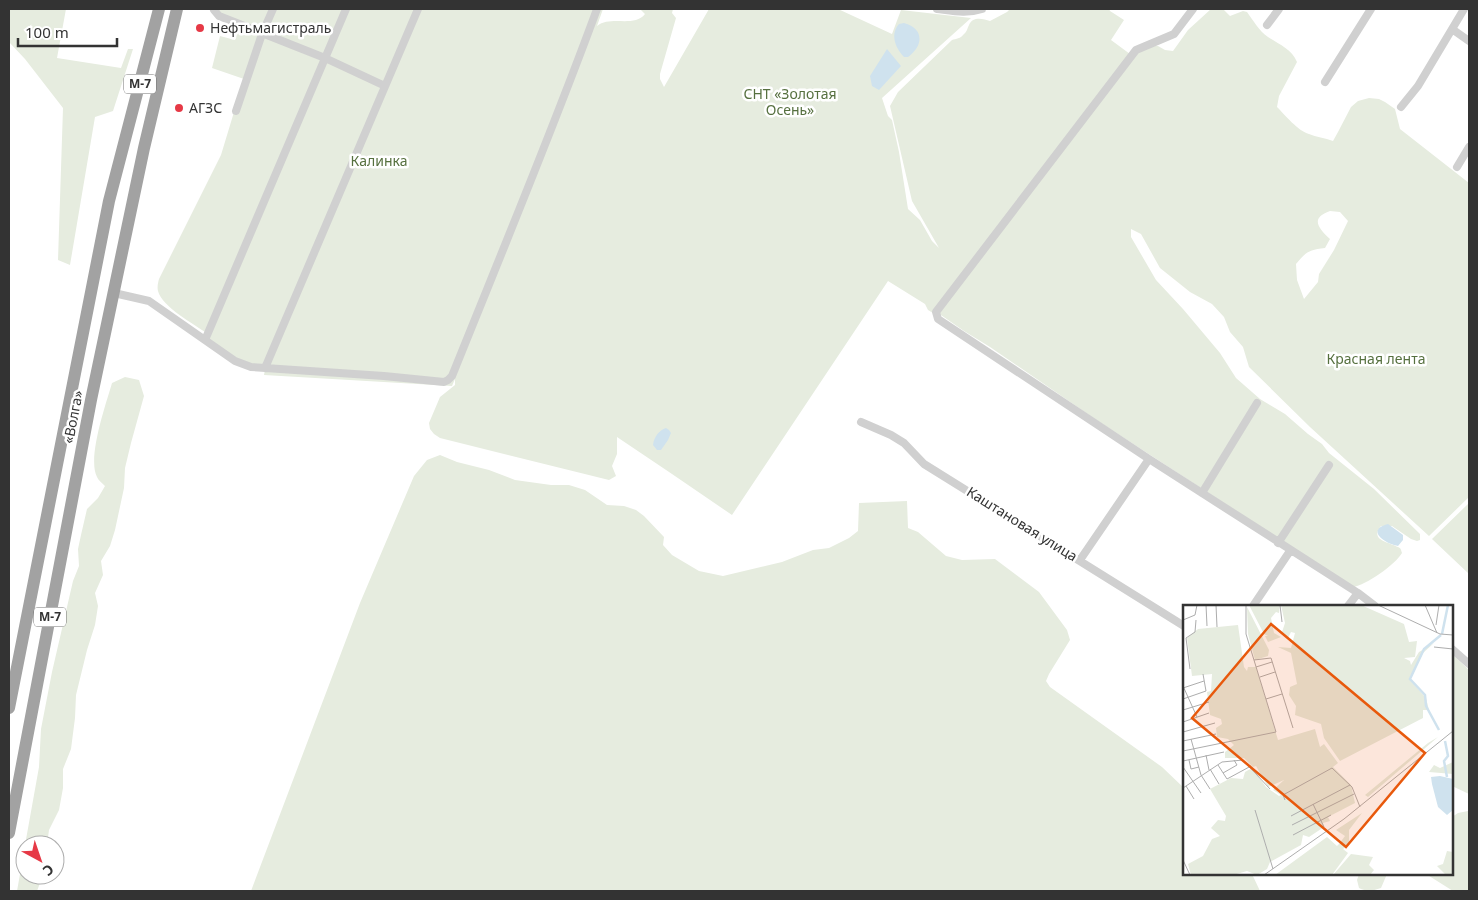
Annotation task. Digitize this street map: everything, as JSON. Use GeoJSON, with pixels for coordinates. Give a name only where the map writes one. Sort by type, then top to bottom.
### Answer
{"type":"FeatureCollection","features":[{"type":"Feature","properties":{"kind":"highway","name":"«Волга»"},"geometry":{"type":"LineString","coordinates":[[9,708],[109,201],[159,9]]}},
{"type":"Feature","properties":{"kind":"highway","name":"«Волга»"},"geometry":{"type":"LineString","coordinates":[[9,833],[81,454],[144,148],[177,9]]}},
{"type":"Feature","properties":{"kind":"street"},"geometry":{"type":"LineString","coordinates":[[236,111],[262,34],[273,9]]}},
{"type":"Feature","properties":{"kind":"street"},"geometry":{"type":"LineString","coordinates":[[205,340],[346,9]]}},
{"type":"Feature","properties":{"kind":"street"},"geometry":{"type":"LineString","coordinates":[[265,368],[418,9]]}},
{"type":"Feature","properties":{"kind":"street"},"geometry":{"type":"LineString","coordinates":[[114,293],[149,301],[236,361],[251,368],[384,376],[444,382],[448,380],[452,376],[466,342],[597,9]]}},
{"type":"Feature","properties":{"kind":"street"},"geometry":{"type":"LineString","coordinates":[[937,9],[970,12],[982,9]]}},
{"type":"Feature","properties":{"kind":"street"},"geometry":{"type":"LineString","coordinates":[[1193,9],[1174,34],[1136,50],[936,312],[938,319],[1374,605]]}},
{"type":"Feature","properties":{"kind":"street"},"geometry":{"type":"LineString","coordinates":[[1267,24],[1279,9]]}},
{"type":"Feature","properties":{"kind":"street"},"geometry":{"type":"LineString","coordinates":[[1325,82],[1371,9]]}},
{"type":"Feature","properties":{"kind":"street"},"geometry":{"type":"LineString","coordinates":[[1401,107],[1418,86],[1464,9]]}},
{"type":"Feature","properties":{"kind":"street"},"geometry":{"type":"LineString","coordinates":[[214,10],[219,16],[325,58],[385,86]]}},
{"type":"Feature","properties":{"kind":"street"},"geometry":{"type":"LineString","coordinates":[[1452,29],[1469,41]]}},
{"type":"Feature","properties":{"kind":"street"},"geometry":{"type":"LineString","coordinates":[[1457,167],[1469,147]]}},
{"type":"Feature","properties":{"kind":"street"},"geometry":{"type":"LineString","coordinates":[[1202,493],[1257,403]]}},
{"type":"Feature","properties":{"kind":"street","name":"Каштановая улица"},"geometry":{"type":"LineString","coordinates":[[861,422],[904,443],[924,464],[1183,625]]}},
{"type":"Feature","properties":{"kind":"street"},"geometry":{"type":"LineString","coordinates":[[1080,560],[1149,459]]}},
{"type":"Feature","properties":{"kind":"street"},"geometry":{"type":"LineString","coordinates":[[1278,543],[1329,465]]}},
{"type":"Feature","properties":{"kind":"street"},"geometry":{"type":"LineString","coordinates":[[1254,605],[1290,551]]}},
{"type":"Feature","properties":{"kind":"street"},"geometry":{"type":"LineString","coordinates":[[1349,605],[1358,593]]}},
{"type":"Feature","properties":{"kind":"street"},"geometry":{"type":"LineString","coordinates":[[1453,650],[1469,664]]}},
{"type":"Feature","properties":{"kind":"green space"},"geometry":{"type":"Polygon","coordinates":[[[9,9],[66,9],[57,58],[121,68],[128,49],[133,49],[113,111],[95,117],[70,265],[58,260],[63,108],[25,59],[9,42],[9,9]]]}},
{"type":"Feature","properties":{"kind":"green space"},"geometry":{"type":"Polygon","coordinates":[[[214,9],[603,9],[597,26],[609,21],[635,20],[645,14],[640,9],[673,9],[672,13],[676,18],[660,74],[664,87],[709,9],[838,9],[892,34],[901,10],[971,18],[882,98],[888,116],[892,120],[908,209],[920,220],[932,241],[939,248],[912,201],[890,106],[898,92],[952,40],[962,36],[973,20],[990,21],[1010,9],[1109,9],[1124,20],[1111,40],[1130,54],[933,313],[928,310],[925,304],[888,281],[732,515],[617,437],[617,454],[612,466],[616,476],[609,480],[440,438],[430,429],[429,423],[440,397],[455,385],[455,379],[452,386],[264,375],[265,369],[251,367],[205,340],[208,334],[172,309],[158,291],[159,279],[221,155],[244,79],[212,68],[220,36],[235,40],[240,25],[214,9]]]}},
{"type":"Feature","properties":{"kind":"green space","name":"Красная лента"},"geometry":{"type":"Polygon","coordinates":[[[1211,9],[1223,9],[1230,16],[1243,11],[1247,12],[1262,32],[1295,57],[1297,62],[1279,96],[1277,107],[1300,130],[1333,141],[1351,107],[1358,101],[1369,98],[1379,99],[1395,109],[1400,129],[1469,183],[1469,497],[1429,536],[1310,427],[1249,367],[1243,347],[1230,332],[1224,317],[1212,304],[1190,292],[1160,268],[1141,234],[1131,229],[1131,237],[1156,280],[1220,353],[1236,378],[1260,399],[1285,414],[1322,444],[1329,453],[1374,489],[1420,534],[1420,540],[1417,541],[1392,526],[1381,526],[1377,534],[1379,537],[1399,547],[1402,553],[1387,569],[1372,579],[1353,587],[1095,419],[938,313],[1137,52],[1151,46],[1158,46],[1165,50],[1173,51],[1188,30],[1211,9]],[[1330,211],[1320,217],[1318,220],[1319,227],[1330,239],[1325,248],[1309,252],[1296,264],[1297,280],[1304,299],[1318,282],[1319,274],[1334,250],[1348,221],[1340,212],[1330,211]]]}},
{"type":"Feature","properties":{"kind":"green space"},"geometry":{"type":"Polygon","coordinates":[[[125,377],[139,380],[144,396],[125,468],[124,488],[115,530],[110,546],[101,561],[103,575],[95,593],[98,606],[95,625],[76,695],[71,749],[63,769],[63,788],[59,810],[48,835],[27,835],[39,767],[41,729],[73,581],[79,566],[78,549],[81,535],[87,509],[98,498],[105,486],[98,478],[94,457],[98,431],[112,383],[125,377]]]}},
{"type":"Feature","properties":{"kind":"green space"},"geometry":{"type":"Polygon","coordinates":[[[440,455],[515,480],[551,485],[569,485],[585,490],[607,505],[624,506],[636,510],[664,537],[663,545],[672,555],[699,571],[723,576],[782,562],[813,550],[829,548],[849,538],[858,531],[859,503],[907,501],[908,528],[918,532],[946,556],[962,560],[995,559],[1039,592],[1067,630],[1070,640],[1046,681],[1050,687],[1162,767],[1183,787],[1183,875],[1252,875],[1260,891],[251,891],[360,603],[414,476],[427,460],[440,455]]]}},
{"type":"Feature","properties":{"kind":"green space"},"geometry":{"type":"Polygon","coordinates":[[[1469,503],[1469,574],[1432,539],[1469,503]]]}},
{"type":"Feature","properties":{"kind":"green space"},"geometry":{"type":"Polygon","coordinates":[[[1453,655],[1469,670],[1469,794],[1453,786],[1453,655]]]}},
{"type":"Feature","properties":{"kind":"green space"},"geometry":{"type":"Polygon","coordinates":[[[1469,812],[1469,891],[1453,891],[1428,875],[1453,875],[1453,816],[1458,813],[1469,812]]]}},
{"type":"Feature","properties":{"kind":"green space"},"geometry":{"type":"Polygon","coordinates":[[[1359,875],[1387,875],[1381,888],[1370,891],[1359,888],[1357,880],[1359,875]]]}},
{"type":"Feature","properties":{"kind":"green space"},"geometry":{"type":"Polygon","coordinates":[[[18,885],[39,885],[37,891],[17,891],[18,885]]]}},
{"type":"Feature","properties":{"kind":"water"},"geometry":{"type":"Polygon","coordinates":[[[904,23],[916,29],[919,38],[917,48],[908,57],[904,57],[901,53],[896,45],[894,36],[899,24],[904,23]]]}},
{"type":"Feature","properties":{"kind":"water"},"geometry":{"type":"Polygon","coordinates":[[[887,49],[901,66],[879,90],[872,86],[870,76],[887,49]]]}},
{"type":"Feature","properties":{"kind":"water"},"geometry":{"type":"Polygon","coordinates":[[[666,428],[671,433],[661,450],[657,450],[653,445],[654,439],[659,432],[666,428]]]}},
{"type":"Feature","properties":{"kind":"water"},"geometry":{"type":"Polygon","coordinates":[[[1388,524],[1403,535],[1403,540],[1398,546],[1383,540],[1378,533],[1381,527],[1388,524]]]}},
{"type":"Feature","properties":{"kind":"place","name":"Нефтьмагистраль"},"geometry":{"type":"Point","coordinates":[200,28]}},
{"type":"Feature","properties":{"kind":"place","name":"АГЗС"},"geometry":{"type":"Point","coordinates":[179,108]}},
{"type":"Feature","properties":{"kind":"park label","name":"СНТ «Золотая Осень»"},"geometry":{"type":"Point","coordinates":[790,102]}},
{"type":"Feature","properties":{"kind":"park label","name":"Калинка"},"geometry":{"type":"Point","coordinates":[379,161]}}]}
